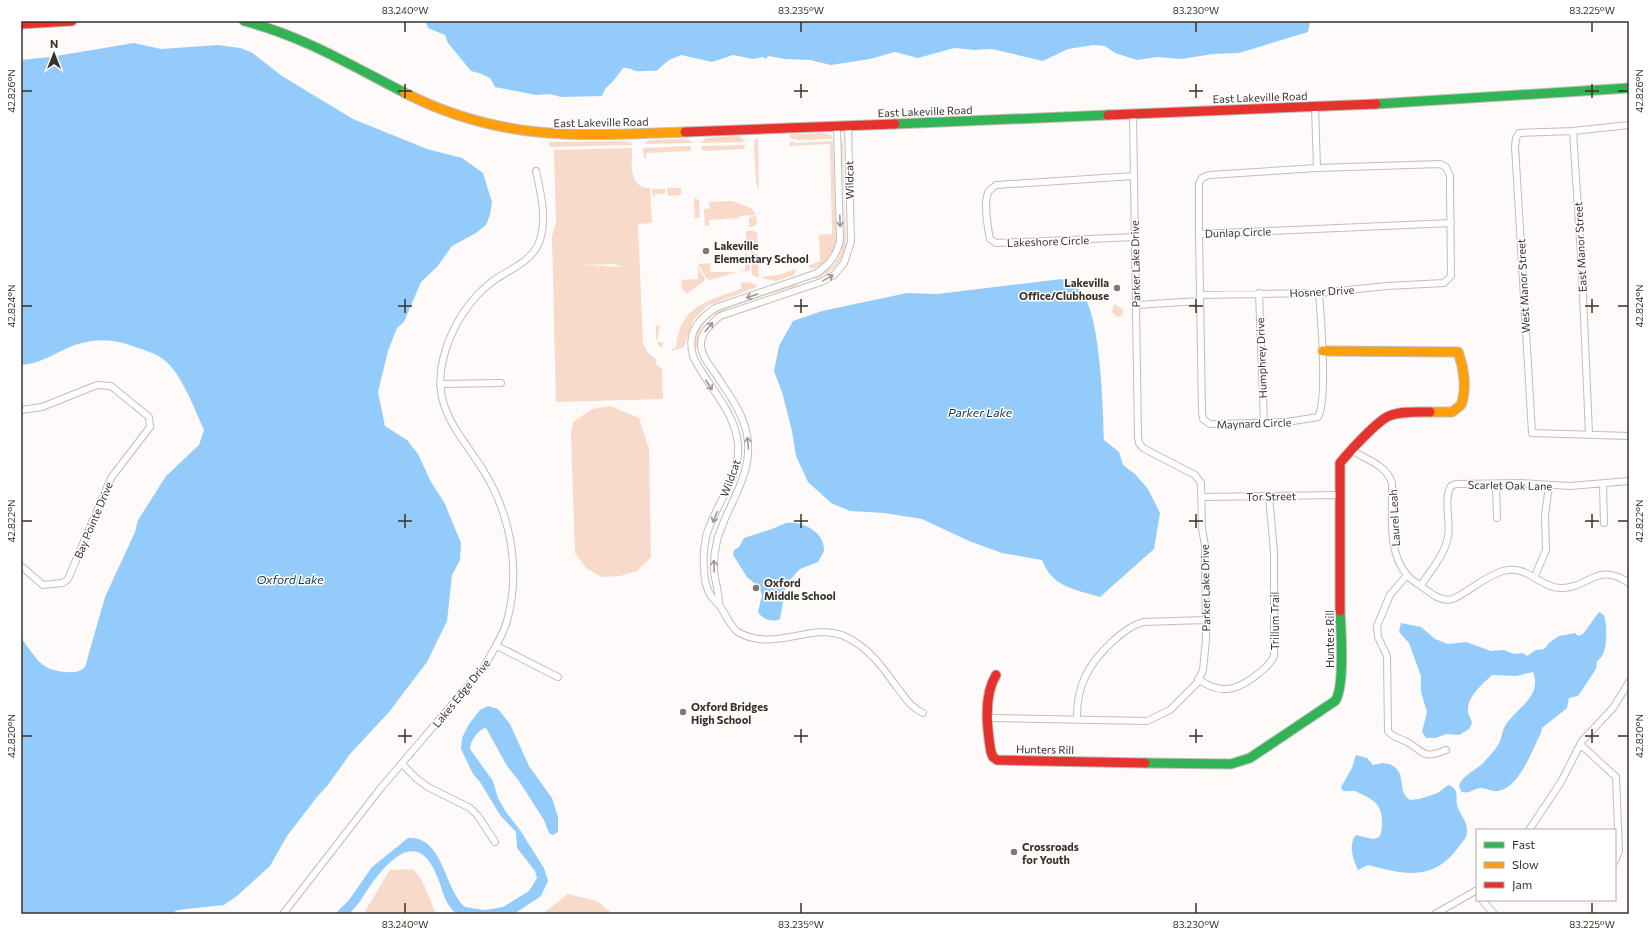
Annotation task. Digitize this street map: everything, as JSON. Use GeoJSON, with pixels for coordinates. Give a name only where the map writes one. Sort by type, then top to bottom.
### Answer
{"type":"FeatureCollection","features":[{"type":"Feature","properties":{"kind":"main road"},"geometry":{"type":"LineString","coordinates":[[21,24],[72,21]]}},
{"type":"Feature","properties":{"kind":"main road","name":"East Lakeville Road"},"geometry":{"type":"LineString","coordinates":[[244,21],[281,31],[310,42],[436,108],[481,124],[512,131],[572,136],[1315,107],[1435,101],[1629,88]]}},
{"type":"Feature","properties":{"kind":"main road","name":"Hunters Rill"},"geometry":{"type":"LineString","coordinates":[[996,675],[989,693],[991,754],[997,760],[1225,765],[1241,762],[1250,758],[1335,701],[1339,696],[1341,667],[1340,463],[1351,450],[1380,422],[1390,416],[1414,412],[1452,412],[1457,410],[1462,405],[1463,398],[1462,366],[1458,352],[1323,351]]}},
{"type":"Feature","properties":{"kind":"street"},"geometry":{"type":"LineString","coordinates":[[1315,107],[1317,168]]}},
{"type":"Feature","properties":{"kind":"street","name":"Parker Lake Drive"},"geometry":{"type":"LineString","coordinates":[[990,718],[1147,721],[1170,710],[1198,679],[1206,657],[1205,545],[1202,529],[1201,483],[1195,475],[1153,455],[1139,443],[1133,114]]}},
{"type":"Feature","properties":{"kind":"street"},"geometry":{"type":"LineString","coordinates":[[1573,131],[1629,125]]}},
{"type":"Feature","properties":{"kind":"street","name":"Wildcat"},"geometry":{"type":"LineString","coordinates":[[837,126],[840,240],[834,258],[827,267],[806,278],[715,308],[701,318],[694,330],[690,346],[693,356],[730,417],[738,442],[738,456],[731,480],[706,536],[703,558],[704,578],[711,596],[737,631],[758,639],[782,639],[822,633],[836,633],[844,636],[861,645],[874,658],[912,707],[923,713]]}},
{"type":"Feature","properties":{"kind":"street","name":"Wildcat"},"geometry":{"type":"LineString","coordinates":[[718,604],[719,592],[714,571],[717,539],[742,484],[749,457],[746,426],[740,413],[706,360],[701,346],[704,334],[709,326],[720,316],[810,286],[834,275],[844,263],[851,242],[848,126]]}},
{"type":"Feature","properties":{"kind":"street","name":"West Manor Street"},"geometry":{"type":"LineString","coordinates":[[1573,131],[1527,132],[1519,134],[1516,138],[1532,433],[1589,434]]}},
{"type":"Feature","properties":{"kind":"street","name":"East Manor Street"},"geometry":{"type":"LineString","coordinates":[[1573,131],[1589,434]]}},
{"type":"Feature","properties":{"kind":"street","name":"Dunlap Circle"},"geometry":{"type":"LineString","coordinates":[[1444,283],[1451,276],[1450,176],[1446,167],[1440,164],[1223,173],[1202,178],[1199,183],[1199,234],[1450,223]]}},
{"type":"Feature","properties":{"kind":"street","name":"Lakes Edge Drive"},"geometry":{"type":"LineString","coordinates":[[283,914],[380,789],[484,667],[497,646],[506,622],[511,598],[514,558],[507,521],[484,472],[447,416],[442,401],[440,384],[445,352],[453,332],[466,309],[493,281],[527,259],[538,245],[542,223],[542,209],[541,193],[536,171]]}},
{"type":"Feature","properties":{"kind":"street","name":"Lakeshore Circle"},"geometry":{"type":"LineString","coordinates":[[1134,176],[996,185],[988,192],[986,203],[988,231],[990,239],[996,243],[1135,237]]}},
{"type":"Feature","properties":{"kind":"street","name":"Maynard Circle"},"geometry":{"type":"LineString","coordinates":[[1199,234],[1200,386],[1204,419],[1210,424],[1287,422],[1318,417],[1322,408],[1323,351],[1320,293]]}},
{"type":"Feature","properties":{"kind":"street"},"geometry":{"type":"LineString","coordinates":[[806,278],[810,286]]}},
{"type":"Feature","properties":{"kind":"street","name":"Hosner Drive"},"geometry":{"type":"LineString","coordinates":[[1136,305],[1259,293],[1320,293],[1388,286],[1444,283]]}},
{"type":"Feature","properties":{"kind":"street","name":"Humphrey Drive"},"geometry":{"type":"LineString","coordinates":[[1259,293],[1264,423]]}},
{"type":"Feature","properties":{"kind":"street"},"geometry":{"type":"LineString","coordinates":[[693,356],[704,352]]}},
{"type":"Feature","properties":{"kind":"street"},"geometry":{"type":"LineString","coordinates":[[440,384],[501,383]]}},
{"type":"Feature","properties":{"kind":"street","name":"Bay Pointe Drive"},"geometry":{"type":"LineString","coordinates":[[21,410],[42,407],[97,385],[111,386],[149,418],[150,427],[111,478],[68,580],[63,583],[43,585],[21,566]]}},
{"type":"Feature","properties":{"kind":"street"},"geometry":{"type":"LineString","coordinates":[[1589,434],[1629,436]]}},
{"type":"Feature","properties":{"kind":"street","name":"Laurel Leah"},"geometry":{"type":"LineString","coordinates":[[1351,450],[1368,461],[1382,467],[1390,477],[1392,483],[1394,543],[1396,555],[1407,575],[1437,597],[1448,600],[1459,596],[1504,570],[1520,570],[1535,576],[1556,588],[1570,587],[1602,575],[1614,575],[1629,583]]}},
{"type":"Feature","properties":{"kind":"street","name":"Scarlet Oak Lane"},"geometry":{"type":"LineString","coordinates":[[1421,585],[1440,557],[1447,542],[1449,530],[1448,494],[1451,486],[1456,484],[1520,483],[1549,486],[1603,484],[1629,481]]}},
{"type":"Feature","properties":{"kind":"street"},"geometry":{"type":"LineString","coordinates":[[1496,484],[1497,518]]}},
{"type":"Feature","properties":{"kind":"street"},"geometry":{"type":"LineString","coordinates":[[1603,484],[1604,524]]}},
{"type":"Feature","properties":{"kind":"street"},"geometry":{"type":"LineString","coordinates":[[1535,576],[1546,550],[1545,515],[1549,486]]}},
{"type":"Feature","properties":{"kind":"street","name":"Tor Street"},"geometry":{"type":"LineString","coordinates":[[1202,498],[1339,495]]}},
{"type":"Feature","properties":{"kind":"street","name":"Trillum Trail"},"geometry":{"type":"LineString","coordinates":[[1198,679],[1210,687],[1221,689],[1233,688],[1263,670],[1271,662],[1274,656],[1274,552],[1269,496]]}},
{"type":"Feature","properties":{"kind":"street"},"geometry":{"type":"LineString","coordinates":[[1407,575],[1390,595],[1377,626],[1378,637],[1387,656],[1388,731],[1425,754],[1437,754],[1446,750]]}},
{"type":"Feature","properties":{"kind":"street"},"geometry":{"type":"LineString","coordinates":[[1077,720],[1076,704],[1086,674],[1095,659],[1122,632],[1143,622],[1205,620]]}},
{"type":"Feature","properties":{"kind":"street"},"geometry":{"type":"LineString","coordinates":[[497,646],[558,677]]}},
{"type":"Feature","properties":{"kind":"street"},"geometry":{"type":"LineString","coordinates":[[1530,829],[1561,782],[1580,744],[1613,708],[1629,682]]}},
{"type":"Feature","properties":{"kind":"street"},"geometry":{"type":"LineString","coordinates":[[1580,744],[1616,777],[1619,851],[1616,858]]}},
{"type":"Feature","properties":{"kind":"street"},"geometry":{"type":"LineString","coordinates":[[402,764],[417,779],[428,787],[470,808],[478,816],[495,842]]}},
{"type":"Feature","properties":{"kind":"street"},"geometry":{"type":"LineString","coordinates":[[1435,914],[1476,892]]}},
{"type":"Feature","properties":{"kind":"street"},"geometry":{"type":"LineString","coordinates":[[1483,901],[1494,914]]}},
{"type":"Feature","properties":{"kind":"shaded area"},"geometry":{"type":"Polygon","coordinates":[[[823,133],[831,135],[833,139],[798,140],[790,138],[790,134],[823,133]]]}},
{"type":"Feature","properties":{"kind":"shaded area"},"geometry":{"type":"Polygon","coordinates":[[[739,136],[746,142],[701,143],[706,138],[739,136]]]}},
{"type":"Feature","properties":{"kind":"shaded area"},"geometry":{"type":"Polygon","coordinates":[[[688,139],[693,143],[644,144],[650,140],[688,139]]]}},
{"type":"Feature","properties":{"kind":"shaded area"},"geometry":{"type":"Polygon","coordinates":[[[755,139],[758,139],[759,190],[756,183],[755,139]]]}},
{"type":"Feature","properties":{"kind":"shaded area"},"geometry":{"type":"Polygon","coordinates":[[[790,141],[797,143],[833,141],[836,244],[828,260],[813,269],[807,266],[820,261],[819,235],[832,234],[830,144],[789,146],[790,141]]]}},
{"type":"Feature","properties":{"kind":"shaded area"},"geometry":{"type":"Polygon","coordinates":[[[843,141],[846,246],[842,257],[836,266],[816,279],[815,276],[826,271],[835,264],[842,248],[844,220],[841,143],[843,141]]]}},
{"type":"Feature","properties":{"kind":"shaded area"},"geometry":{"type":"Polygon","coordinates":[[[549,142],[630,142],[633,145],[549,147],[549,142]]]}},
{"type":"Feature","properties":{"kind":"shaded area"},"geometry":{"type":"Polygon","coordinates":[[[746,145],[743,149],[705,151],[702,150],[701,146],[746,145]]]}},
{"type":"Feature","properties":{"kind":"shaded area"},"geometry":{"type":"Polygon","coordinates":[[[691,146],[691,151],[646,153],[646,158],[644,158],[643,148],[691,146]]]}},
{"type":"Feature","properties":{"kind":"shaded area"},"geometry":{"type":"Polygon","coordinates":[[[632,148],[632,167],[635,179],[638,184],[643,187],[650,188],[652,223],[638,224],[643,343],[648,353],[657,360],[655,363],[662,369],[663,399],[556,402],[552,236],[556,223],[553,150],[632,148]],[[616,264],[581,265],[625,267],[618,266],[616,264]]]}},
{"type":"Feature","properties":{"kind":"shaded area"},"geometry":{"type":"Polygon","coordinates":[[[667,188],[681,188],[681,195],[668,196],[667,188]]]}},
{"type":"Feature","properties":{"kind":"shaded area"},"geometry":{"type":"Polygon","coordinates":[[[652,189],[665,189],[665,194],[655,194],[655,196],[653,196],[652,189]]]}},
{"type":"Feature","properties":{"kind":"shaded area"},"geometry":{"type":"Polygon","coordinates":[[[694,198],[699,200],[700,218],[695,218],[694,198]]]}},
{"type":"Feature","properties":{"kind":"shaded area"},"geometry":{"type":"Polygon","coordinates":[[[732,201],[751,208],[756,215],[740,216],[740,218],[709,220],[709,226],[705,226],[704,209],[710,208],[709,202],[732,201]]]}},
{"type":"Feature","properties":{"kind":"shaded area"},"geometry":{"type":"Polygon","coordinates":[[[756,216],[757,223],[753,227],[749,227],[749,217],[756,216]]]}},
{"type":"Feature","properties":{"kind":"shaded area"},"geometry":{"type":"Polygon","coordinates":[[[746,231],[754,231],[757,233],[758,245],[754,248],[747,248],[746,231]]]}},
{"type":"Feature","properties":{"kind":"shaded area"},"geometry":{"type":"Polygon","coordinates":[[[745,252],[750,258],[750,269],[749,271],[739,272],[745,270],[745,252]]]}},
{"type":"Feature","properties":{"kind":"shaded area"},"geometry":{"type":"Polygon","coordinates":[[[751,252],[758,255],[759,278],[752,275],[751,252]]]}},
{"type":"Feature","properties":{"kind":"shaded area"},"geometry":{"type":"Polygon","coordinates":[[[710,263],[711,272],[737,272],[710,280],[706,278],[698,264],[710,263]]]}},
{"type":"Feature","properties":{"kind":"shaded area"},"geometry":{"type":"Polygon","coordinates":[[[698,267],[705,279],[686,294],[682,288],[681,280],[698,279],[698,267]]]}},
{"type":"Feature","properties":{"kind":"shaded area"},"geometry":{"type":"Polygon","coordinates":[[[796,269],[794,275],[776,281],[761,278],[782,274],[796,269]]]}},
{"type":"Feature","properties":{"kind":"shaded area"},"geometry":{"type":"Polygon","coordinates":[[[748,282],[755,284],[757,287],[707,306],[693,321],[684,347],[672,351],[671,349],[676,348],[678,334],[689,314],[706,302],[741,289],[741,283],[748,282]]]}},
{"type":"Feature","properties":{"kind":"shaded area"},"geometry":{"type":"Polygon","coordinates":[[[797,283],[796,286],[750,300],[715,314],[708,319],[701,328],[697,347],[694,347],[698,328],[714,311],[797,283]]]}},
{"type":"Feature","properties":{"kind":"shaded area"},"geometry":{"type":"Polygon","coordinates":[[[1114,304],[1123,309],[1123,315],[1117,317],[1112,312],[1114,304]]]}},
{"type":"Feature","properties":{"kind":"shaded area"},"geometry":{"type":"Polygon","coordinates":[[[656,325],[660,326],[657,341],[663,343],[662,348],[659,346],[656,339],[656,325]]]}},
{"type":"Feature","properties":{"kind":"shaded area"},"geometry":{"type":"Polygon","coordinates":[[[610,406],[639,418],[649,449],[651,557],[637,571],[620,576],[602,577],[586,568],[575,553],[571,434],[573,422],[592,409],[610,406]]]}},
{"type":"Feature","properties":{"kind":"shaded area"},"geometry":{"type":"Polygon","coordinates":[[[413,869],[422,880],[436,914],[363,914],[390,870],[413,869]]]}},
{"type":"Feature","properties":{"kind":"shaded area"},"geometry":{"type":"Polygon","coordinates":[[[568,894],[597,901],[613,914],[542,914],[568,894]]]}},
{"type":"Feature","properties":{"kind":"water"},"geometry":{"type":"Polygon","coordinates":[[[425,21],[1310,21],[1308,32],[1239,53],[1213,54],[1181,59],[1157,57],[1137,60],[1115,53],[1105,46],[1094,45],[1068,49],[1043,61],[992,49],[974,50],[954,48],[918,58],[895,52],[870,59],[831,65],[810,60],[785,59],[768,56],[766,59],[763,57],[753,59],[733,55],[712,62],[681,55],[669,60],[656,71],[634,71],[623,68],[605,89],[602,96],[561,97],[550,94],[536,95],[495,87],[490,78],[471,71],[448,43],[445,35],[428,28],[425,21]]]}},
{"type":"Feature","properties":{"kind":"water","name":"Oxford Lake"},"geometry":{"type":"Polygon","coordinates":[[[134,43],[161,49],[218,45],[240,48],[251,52],[282,76],[353,119],[427,149],[462,158],[483,173],[492,202],[490,215],[486,225],[476,233],[452,246],[437,267],[421,282],[404,322],[397,328],[388,351],[378,392],[385,426],[407,440],[418,454],[431,482],[444,502],[461,543],[460,560],[452,575],[447,621],[427,662],[389,712],[350,754],[328,785],[287,836],[270,866],[237,896],[224,905],[178,910],[170,914],[21,914],[21,638],[35,657],[51,669],[72,672],[79,671],[85,667],[105,597],[135,532],[138,520],[166,476],[199,445],[204,430],[182,382],[170,365],[157,355],[128,344],[107,340],[85,342],[36,362],[21,365],[21,60],[50,57],[134,43]]]}},
{"type":"Feature","properties":{"kind":"water","name":"Parker Lake"},"geometry":{"type":"Polygon","coordinates":[[[1062,279],[1080,291],[1087,302],[1092,318],[1100,362],[1104,440],[1119,452],[1123,465],[1135,474],[1148,489],[1160,513],[1154,549],[1100,597],[1065,586],[1052,576],[1046,569],[1042,560],[1002,553],[969,541],[922,519],[884,513],[850,511],[831,503],[808,482],[796,456],[792,431],[782,392],[774,371],[779,346],[793,321],[822,311],[907,293],[937,294],[1062,279]]]}},
{"type":"Feature","properties":{"kind":"water"},"geometry":{"type":"Polygon","coordinates":[[[786,523],[799,524],[812,529],[821,538],[824,551],[818,562],[800,569],[786,584],[780,619],[774,621],[762,617],[758,612],[762,595],[759,587],[747,577],[733,555],[734,550],[739,547],[744,538],[786,523]]]}},
{"type":"Feature","properties":{"kind":"water"},"geometry":{"type":"Polygon","coordinates":[[[1599,612],[1604,615],[1606,640],[1604,653],[1597,661],[1596,669],[1578,696],[1569,698],[1567,708],[1542,728],[1529,758],[1513,783],[1498,791],[1480,788],[1469,792],[1462,792],[1459,787],[1462,780],[1483,763],[1495,750],[1499,744],[1503,730],[1509,720],[1531,696],[1535,681],[1533,672],[1516,676],[1492,675],[1476,691],[1470,700],[1468,714],[1472,723],[1469,729],[1459,735],[1446,734],[1436,738],[1426,738],[1422,732],[1427,712],[1421,692],[1421,676],[1409,643],[1399,632],[1401,623],[1421,627],[1435,639],[1448,644],[1466,642],[1491,651],[1504,650],[1514,654],[1523,653],[1527,656],[1536,650],[1544,649],[1550,642],[1559,636],[1575,633],[1578,636],[1583,634],[1599,612]]]}},
{"type":"Feature","properties":{"kind":"water"},"geometry":{"type":"Polygon","coordinates":[[[488,706],[498,709],[510,724],[529,766],[552,798],[558,817],[558,832],[553,835],[549,833],[544,820],[519,781],[507,766],[486,728],[478,733],[473,739],[470,749],[493,781],[498,798],[506,812],[520,830],[544,868],[548,881],[541,896],[514,914],[457,914],[452,910],[446,900],[436,874],[427,859],[417,852],[407,852],[396,857],[386,866],[349,914],[335,914],[349,900],[372,867],[408,838],[420,839],[429,845],[442,864],[452,888],[465,907],[485,910],[503,907],[529,891],[537,878],[535,871],[517,848],[516,832],[500,815],[480,782],[473,774],[461,749],[462,738],[469,724],[480,710],[488,706]]]}},
{"type":"Feature","properties":{"kind":"water"},"geometry":{"type":"Polygon","coordinates":[[[1356,755],[1367,758],[1373,765],[1382,763],[1390,764],[1396,768],[1400,774],[1403,791],[1406,797],[1410,800],[1419,799],[1438,793],[1448,785],[1454,788],[1459,811],[1467,826],[1467,833],[1464,840],[1447,860],[1437,867],[1416,873],[1393,871],[1368,865],[1358,870],[1354,862],[1352,843],[1356,835],[1373,839],[1379,837],[1381,834],[1382,819],[1377,804],[1369,798],[1355,791],[1342,790],[1341,787],[1352,768],[1356,755]]]}},
{"type":"Feature","properties":{"kind":"traffic: fast"},"geometry":{"type":"LineString","coordinates":[[244,21],[307,43],[405,93]]}},
{"type":"Feature","properties":{"kind":"traffic: fast"},"geometry":{"type":"LineString","coordinates":[[1376,104],[1629,88]]}},
{"type":"Feature","properties":{"kind":"traffic: fast"},"geometry":{"type":"LineString","coordinates":[[895,124],[1108,115]]}},
{"type":"Feature","properties":{"kind":"traffic: fast"},"geometry":{"type":"LineString","coordinates":[[1145,763],[1231,764],[1250,758],[1335,701],[1338,694],[1341,672],[1340,611]]}},
{"type":"Feature","properties":{"kind":"traffic: slow"},"geometry":{"type":"LineString","coordinates":[[405,93],[440,109],[508,128],[576,134],[685,132]]}},
{"type":"Feature","properties":{"kind":"traffic: slow"},"geometry":{"type":"LineString","coordinates":[[1323,351],[1458,352],[1464,378],[1464,392],[1461,405],[1452,412],[1430,412]]}},
{"type":"Feature","properties":{"kind":"traffic: jam"},"geometry":{"type":"LineString","coordinates":[[21,24],[72,21]]}},
{"type":"Feature","properties":{"kind":"traffic: jam"},"geometry":{"type":"LineString","coordinates":[[1108,115],[1376,104]]}},
{"type":"Feature","properties":{"kind":"traffic: jam"},"geometry":{"type":"LineString","coordinates":[[685,132],[895,124]]}},
{"type":"Feature","properties":{"kind":"traffic: jam"},"geometry":{"type":"LineString","coordinates":[[1340,611],[1340,463],[1371,430],[1389,416],[1414,412],[1430,412]]}},
{"type":"Feature","properties":{"kind":"traffic: jam"},"geometry":{"type":"LineString","coordinates":[[996,675],[989,693],[987,723],[991,752],[993,757],[997,760],[1145,763]]}},
{"type":"Feature","properties":{"kind":"place","name":"Lakeville Elementary School"},"geometry":{"type":"Point","coordinates":[706,251]}},
{"type":"Feature","properties":{"kind":"place","name":"Lakevilla Office/Clubhouse"},"geometry":{"type":"Point","coordinates":[1117,288]}},
{"type":"Feature","properties":{"kind":"place","name":"Oxford Middle School"},"geometry":{"type":"Point","coordinates":[756,588]}},
{"type":"Feature","properties":{"kind":"place","name":"Oxford Bridges High School"},"geometry":{"type":"Point","coordinates":[683,712]}},
{"type":"Feature","properties":{"kind":"place","name":"Crossroads for Youth"},"geometry":{"type":"Point","coordinates":[1014,852]}}]}
